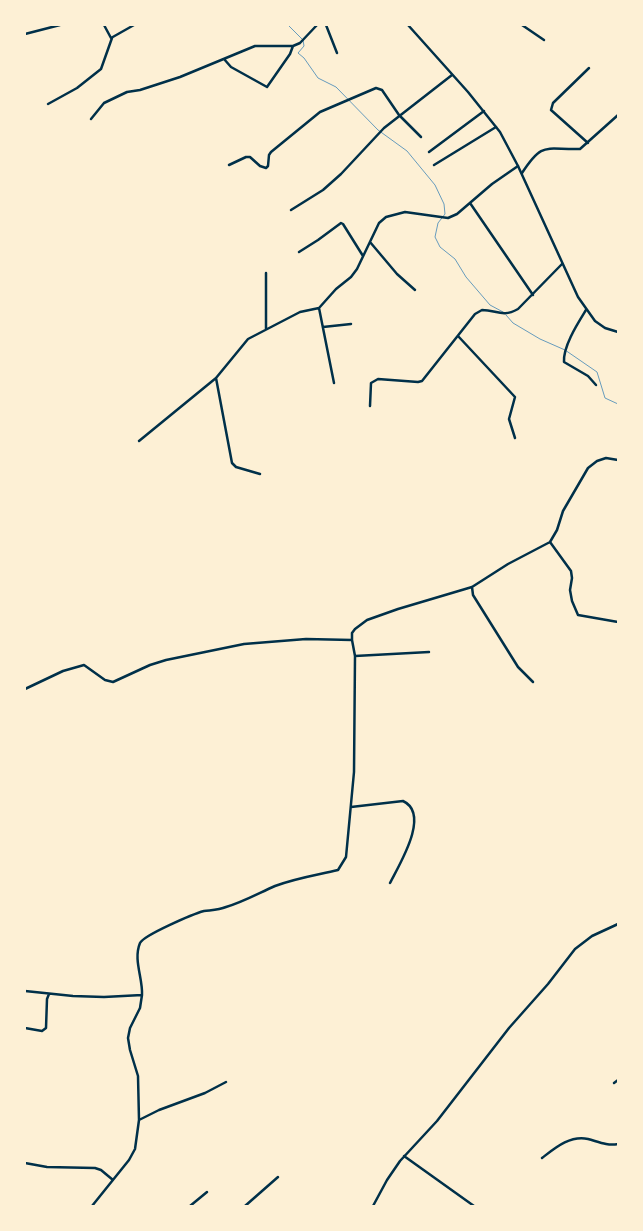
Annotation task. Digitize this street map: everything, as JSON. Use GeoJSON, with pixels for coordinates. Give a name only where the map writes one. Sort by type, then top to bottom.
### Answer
{"type":"FeatureCollection","features":[{"type":"Feature","properties":{"kind":"street"},"geometry":{"type":"LineString","coordinates":[[25,34],[60,25]]}},
{"type":"Feature","properties":{"kind":"street"},"geometry":{"type":"LineString","coordinates":[[104,25],[112,38]]}},
{"type":"Feature","properties":{"kind":"street"},"geometry":{"type":"LineString","coordinates":[[48,104],[77,88],[101,69],[112,38],[134,25]]}},
{"type":"Feature","properties":{"kind":"street"},"geometry":{"type":"LineString","coordinates":[[91,119],[104,104],[127,92],[152,86],[258,45],[293,46],[300,43],[317,25]]}},
{"type":"Feature","properties":{"kind":"street"},"geometry":{"type":"LineString","coordinates":[[326,25],[337,52]]}},
{"type":"Feature","properties":{"kind":"street"},"geometry":{"type":"LineString","coordinates":[[408,25],[496,127],[522,173],[578,297],[586,310],[600,325],[618,332]]}},
{"type":"Feature","properties":{"kind":"street"},"geometry":{"type":"LineString","coordinates":[[522,25],[544,40]]}},
{"type":"Feature","properties":{"kind":"street"},"geometry":{"type":"LineString","coordinates":[[224,59],[232,67],[267,87],[290,54],[293,46]]}},
{"type":"Feature","properties":{"kind":"street"},"geometry":{"type":"LineString","coordinates":[[588,143],[551,110],[553,103],[589,68]]}},
{"type":"Feature","properties":{"kind":"street"},"geometry":{"type":"LineString","coordinates":[[291,210],[323,190],[341,174],[384,128],[452,75]]}},
{"type":"Feature","properties":{"kind":"street"},"geometry":{"type":"LineString","coordinates":[[229,165],[250,157],[260,166],[266,168],[269,155],[314,116],[373,89],[380,89],[399,115],[421,138]]}},
{"type":"Feature","properties":{"kind":"street"},"geometry":{"type":"LineString","coordinates":[[429,152],[484,111]]}},
{"type":"Feature","properties":{"kind":"street"},"geometry":{"type":"LineString","coordinates":[[522,173],[533,156],[541,150],[552,148],[580,149],[618,115]]}},
{"type":"Feature","properties":{"kind":"street"},"geometry":{"type":"LineString","coordinates":[[434,165],[496,127]]}},
{"type":"Feature","properties":{"kind":"street"},"geometry":{"type":"LineString","coordinates":[[139,441],[216,378],[248,339],[300,312],[319,308],[336,289],[351,277],[380,223],[386,217],[393,214],[415,212],[448,218],[457,214],[492,184],[518,166]]}},
{"type":"Feature","properties":{"kind":"street"},"geometry":{"type":"LineString","coordinates":[[470,203],[533,295]]}},
{"type":"Feature","properties":{"kind":"street"},"geometry":{"type":"LineString","coordinates":[[299,252],[340,223],[343,224],[363,256]]}},
{"type":"Feature","properties":{"kind":"street"},"geometry":{"type":"LineString","coordinates":[[370,242],[415,290]]}},
{"type":"Feature","properties":{"kind":"street"},"geometry":{"type":"LineString","coordinates":[[370,406],[371,383],[374,380],[422,381],[475,314],[482,310],[502,314],[518,309],[563,263]]}},
{"type":"Feature","properties":{"kind":"street"},"geometry":{"type":"LineString","coordinates":[[266,273],[266,329]]}},
{"type":"Feature","properties":{"kind":"street"},"geometry":{"type":"LineString","coordinates":[[319,308],[334,383]]}},
{"type":"Feature","properties":{"kind":"street"},"geometry":{"type":"LineString","coordinates":[[586,310],[576,325],[566,348],[564,362],[588,376],[596,385]]}},
{"type":"Feature","properties":{"kind":"street"},"geometry":{"type":"LineString","coordinates":[[323,327],[351,324]]}},
{"type":"Feature","properties":{"kind":"street"},"geometry":{"type":"LineString","coordinates":[[458,336],[515,397],[509,419],[515,438]]}},
{"type":"Feature","properties":{"kind":"street"},"geometry":{"type":"LineString","coordinates":[[216,378],[232,463],[236,467],[260,474]]}},
{"type":"Feature","properties":{"kind":"street"},"geometry":{"type":"LineString","coordinates":[[92,1206],[135,1150],[138,1120],[138,1076],[128,1038],[140,1008],[142,995],[143,986],[138,967],[138,951],[141,941],[150,934],[203,911],[221,909],[237,904],[275,886],[338,870],[346,857],[354,772],[354,656],[352,634],[355,629],[367,620],[472,587],[508,564],[550,542],[557,530],[563,512],[588,468],[597,461],[606,458],[618,460]]}},
{"type":"Feature","properties":{"kind":"street"},"geometry":{"type":"LineString","coordinates":[[550,542],[571,571],[570,590],[578,615],[618,622]]}},
{"type":"Feature","properties":{"kind":"street"},"geometry":{"type":"LineString","coordinates":[[472,587],[474,595],[518,667],[533,682]]}},
{"type":"Feature","properties":{"kind":"street"},"geometry":{"type":"LineString","coordinates":[[25,690],[63,671],[84,665],[105,680],[114,682],[150,665],[166,660],[244,644],[306,639],[352,640]]}},
{"type":"Feature","properties":{"kind":"street"},"geometry":{"type":"LineString","coordinates":[[354,656],[430,652]]}},
{"type":"Feature","properties":{"kind":"street"},"geometry":{"type":"LineString","coordinates":[[351,806],[403,801],[409,804],[413,812],[413,834],[390,883]]}},
{"type":"Feature","properties":{"kind":"street"},"geometry":{"type":"LineString","coordinates":[[373,1206],[387,1180],[404,1156],[437,1121],[509,1028],[548,984],[575,949],[592,936],[618,924]]}},
{"type":"Feature","properties":{"kind":"street"},"geometry":{"type":"LineString","coordinates":[[25,991],[104,997],[142,995]]}},
{"type":"Feature","properties":{"kind":"street"},"geometry":{"type":"LineString","coordinates":[[25,1028],[42,1032],[46,1028],[47,999],[49,994]]}},
{"type":"Feature","properties":{"kind":"street"},"geometry":{"type":"LineString","coordinates":[[614,1083],[618,1080]]}},
{"type":"Feature","properties":{"kind":"street"},"geometry":{"type":"LineString","coordinates":[[138,1120],[159,1110],[205,1094],[226,1082]]}},
{"type":"Feature","properties":{"kind":"street"},"geometry":{"type":"LineString","coordinates":[[542,1158],[559,1145],[577,1139],[585,1139],[610,1146],[618,1144]]}},
{"type":"Feature","properties":{"kind":"street"},"geometry":{"type":"LineString","coordinates":[[404,1156],[474,1206]]}},
{"type":"Feature","properties":{"kind":"street"},"geometry":{"type":"LineString","coordinates":[[25,1163],[47,1167],[95,1168],[101,1170],[113,1180]]}},
{"type":"Feature","properties":{"kind":"street"},"geometry":{"type":"LineString","coordinates":[[245,1206],[278,1177]]}},
{"type":"Feature","properties":{"kind":"street"},"geometry":{"type":"LineString","coordinates":[[190,1206],[207,1192]]}},
{"type":"Feature","properties":{"kind":"waterway"},"geometry":{"type":"LineString","coordinates":[[288,25],[303,40],[304,46],[298,53],[304,58],[318,78],[336,87],[378,130],[407,151],[435,185],[444,204],[445,214],[438,223],[435,237],[440,247],[455,259],[466,277],[490,305],[503,312]]}},
{"type":"Feature","properties":{"kind":"waterway"},"geometry":{"type":"LineString","coordinates":[[506,315],[513,323],[540,339],[565,350],[597,372],[605,398],[618,404]]}}]}
